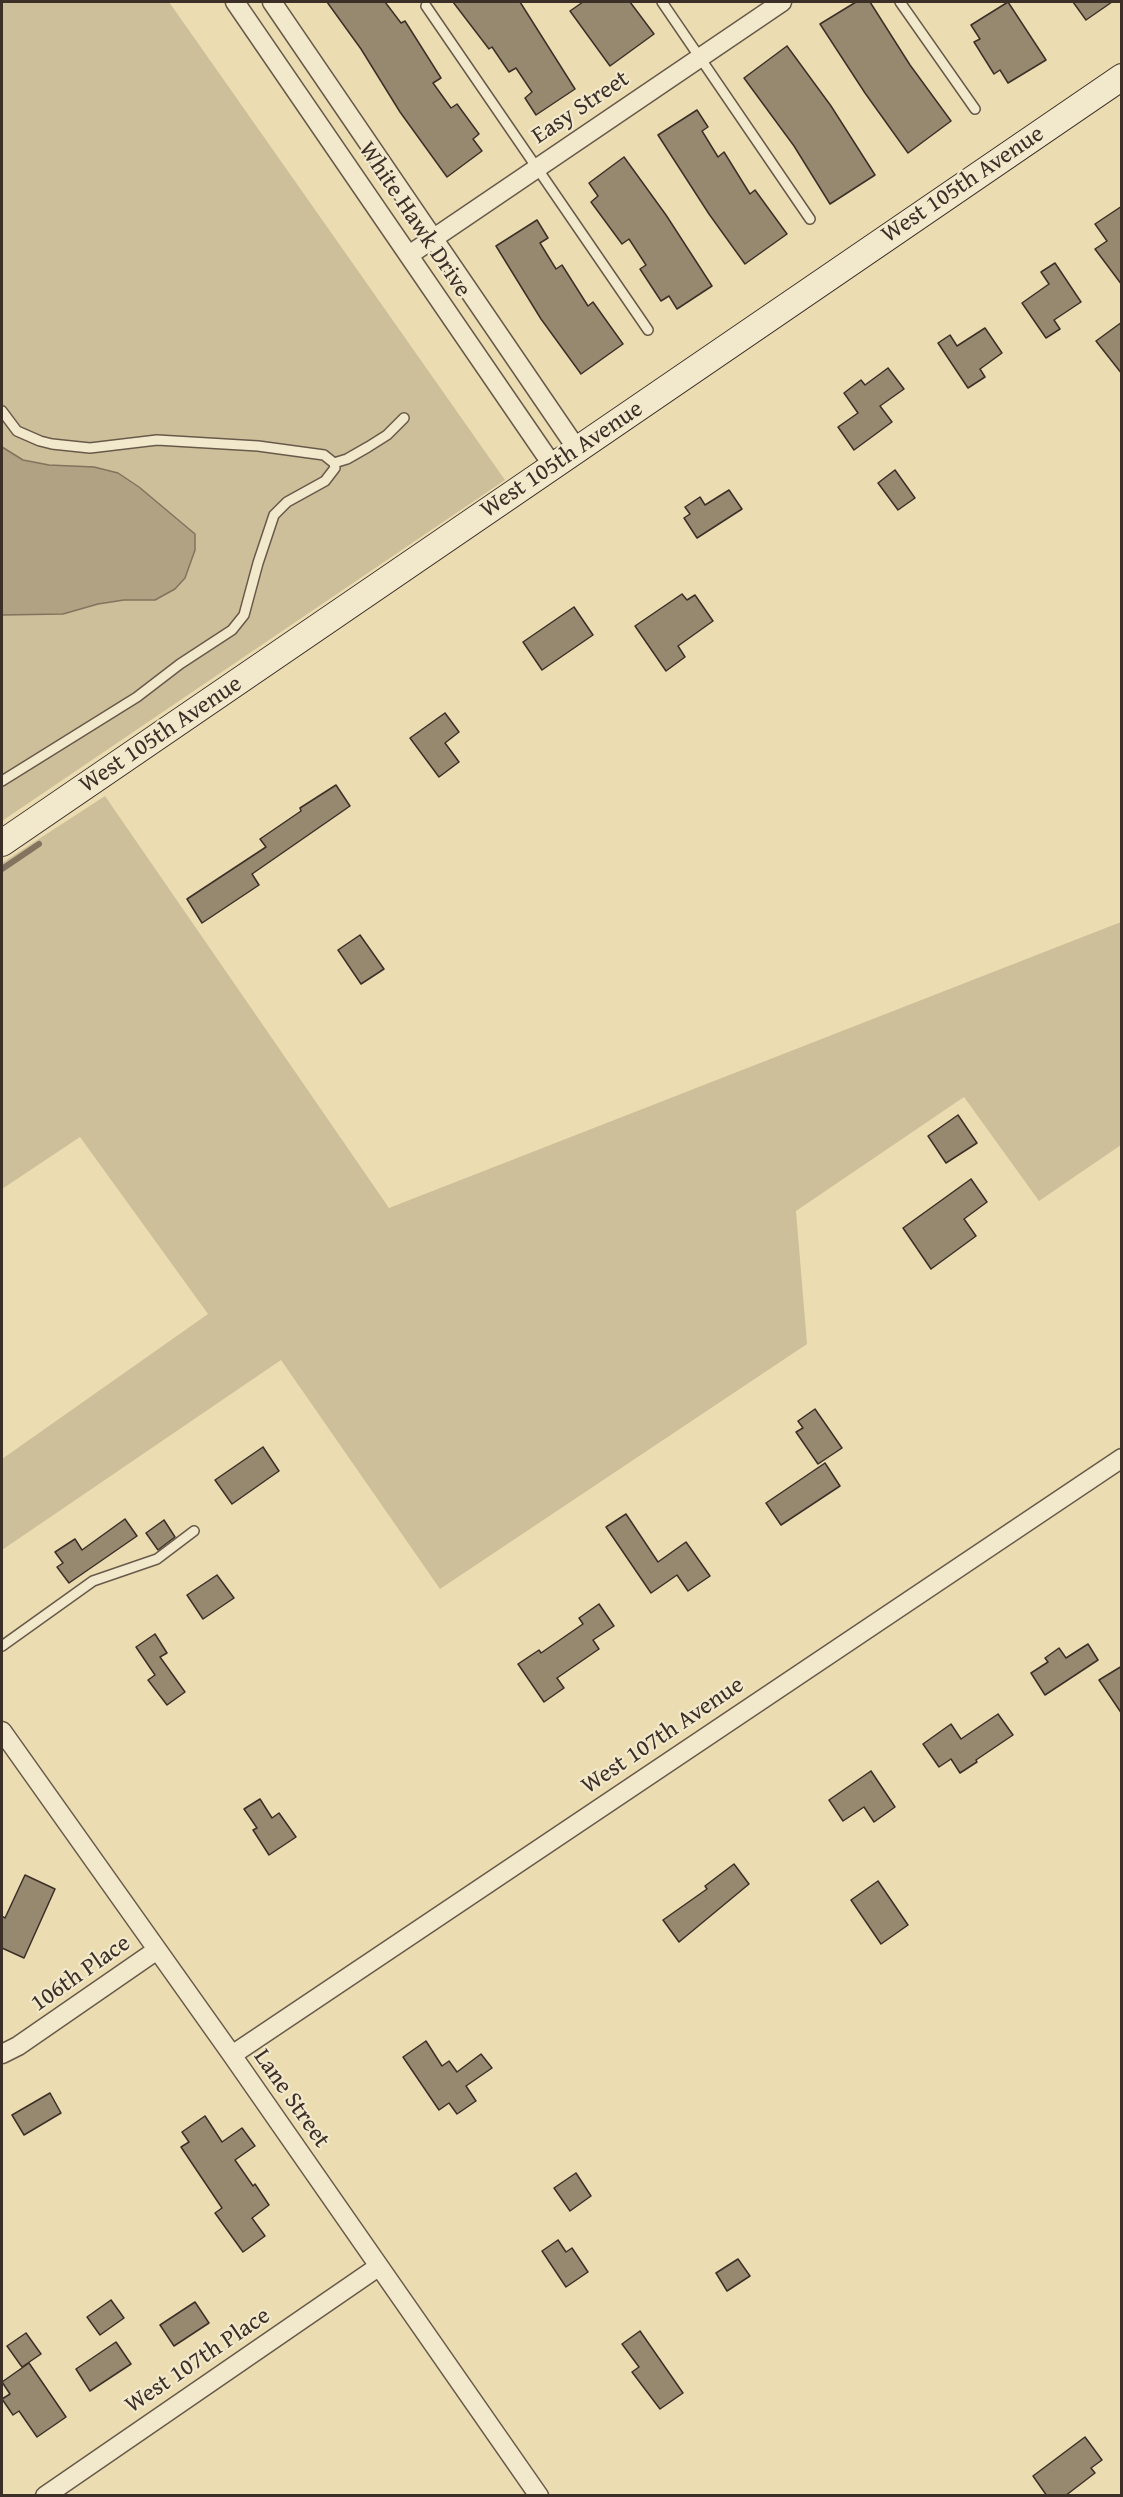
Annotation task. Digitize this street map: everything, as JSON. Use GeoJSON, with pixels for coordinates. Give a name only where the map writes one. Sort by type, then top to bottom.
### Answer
{"type":"FeatureCollection","features":[{"type":"Feature","properties":{"kind":"street","name":"White Hawk Drive"},"geometry":{"type":"LineString","coordinates":[[235,2],[553,466]]}},
{"type":"Feature","properties":{"kind":"street","name":"White Hawk Drive"},"geometry":{"type":"LineString","coordinates":[[272,2],[577,449]]}},
{"type":"Feature","properties":{"kind":"street","name":"Easy Street"},"geometry":{"type":"LineString","coordinates":[[409,255],[699,56],[782,2]]}},
{"type":"Feature","properties":{"kind":"street","name":"West 105th Avenue"},"geometry":{"type":"LineString","coordinates":[[2,843],[1122,77]]}},
{"type":"Feature","properties":{"kind":"street","name":"West 107th Avenue"},"geometry":{"type":"LineString","coordinates":[[232,2055],[1122,1458]]}},
{"type":"Feature","properties":{"kind":"street","name":"Lane Street"},"geometry":{"type":"LineString","coordinates":[[2,1731],[540,2496]]}},
{"type":"Feature","properties":{"kind":"street","name":"106th Place"},"geometry":{"type":"LineString","coordinates":[[2,2054],[18,2046],[157,1950]]}},
{"type":"Feature","properties":{"kind":"street","name":"West 107th Place"},"geometry":{"type":"LineString","coordinates":[[45,2496],[378,2266]]}},
{"type":"Feature","properties":{"kind":"lane"},"geometry":{"type":"LineString","coordinates":[[662,2],[810,219]]}},
{"type":"Feature","properties":{"kind":"lane"},"geometry":{"type":"LineString","coordinates":[[900,2],[975,109]]}},
{"type":"Feature","properties":{"kind":"lane"},"geometry":{"type":"LineString","coordinates":[[426,6],[648,330]]}},
{"type":"Feature","properties":{"kind":"lane"},"geometry":{"type":"LineString","coordinates":[[2,411],[17,430],[52,444],[90,448],[157,440],[304,451],[324,455],[334,463],[335,468],[324,482],[287,502],[274,515],[244,615],[232,630],[180,664],[137,698],[2,781]]}},
{"type":"Feature","properties":{"kind":"lane"},"geometry":{"type":"LineString","coordinates":[[334,463],[347,459],[387,435],[404,418]]}},
{"type":"Feature","properties":{"kind":"lane"},"geometry":{"type":"LineString","coordinates":[[2,1646],[93,1581],[157,1559],[194,1531]]}},
{"type":"Feature","properties":{"kind":"shaded area"},"geometry":{"type":"Polygon","coordinates":[[[2,2],[169,2],[505,480],[2,821],[2,2]]]}},
{"type":"Feature","properties":{"kind":"shaded area"},"geometry":{"type":"Polygon","coordinates":[[[2,447],[23,460],[49,465],[94,467],[118,473],[139,487],[195,534],[195,550],[185,578],[175,589],[155,600],[124,600],[98,604],[63,614],[2,615],[2,447]]]}},
{"type":"Feature","properties":{"kind":"shaded area"},"geometry":{"type":"Polygon","coordinates":[[[105,796],[389,1208],[1121,922],[1121,1145],[1039,1201],[964,1097],[796,1211],[807,1344],[440,1589],[281,1360],[2,1550],[2,1459],[208,1314],[80,1137],[2,1189],[2,863],[105,796]]]}},
{"type":"Feature","properties":{"kind":"building"},"geometry":{"type":"Polygon","coordinates":[[[327,2],[385,2],[401,23],[405,21],[441,78],[433,83],[451,108],[457,104],[479,134],[473,139],[482,151],[447,177],[400,112],[361,49],[327,2]]]}},
{"type":"Feature","properties":{"kind":"building"},"geometry":{"type":"Polygon","coordinates":[[[453,2],[520,2],[575,89],[536,115],[525,98],[532,92],[516,68],[509,72],[492,47],[489,49],[453,2]]]}},
{"type":"Feature","properties":{"kind":"building"},"geometry":{"type":"Polygon","coordinates":[[[583,2],[630,2],[654,34],[610,66],[570,11],[583,2]]]}},
{"type":"Feature","properties":{"kind":"building"},"geometry":{"type":"Polygon","coordinates":[[[856,2],[870,2],[910,65],[951,121],[908,153],[820,24],[856,2]]]}},
{"type":"Feature","properties":{"kind":"building"},"geometry":{"type":"Polygon","coordinates":[[[1008,2],[1046,60],[1008,83],[1000,70],[994,74],[974,42],[980,39],[971,25],[1008,2]]]}},
{"type":"Feature","properties":{"kind":"building"},"geometry":{"type":"Polygon","coordinates":[[[1073,2],[1112,2],[1086,20],[1073,2]]]}},
{"type":"Feature","properties":{"kind":"building"},"geometry":{"type":"Polygon","coordinates":[[[787,46],[831,106],[875,175],[830,204],[794,146],[744,78],[787,46]]]}},
{"type":"Feature","properties":{"kind":"building"},"geometry":{"type":"Polygon","coordinates":[[[697,110],[708,127],[702,131],[718,157],[724,152],[750,194],[755,190],[787,234],[745,264],[709,214],[658,135],[697,110]]]}},
{"type":"Feature","properties":{"kind":"building"},"geometry":{"type":"Polygon","coordinates":[[[624,157],[666,215],[712,286],[677,309],[669,296],[661,301],[640,269],[646,265],[629,239],[622,244],[591,202],[598,196],[589,183],[624,157]]]}},
{"type":"Feature","properties":{"kind":"building"},"geometry":{"type":"Polygon","coordinates":[[[1122,206],[1122,285],[1095,249],[1107,241],[1095,224],[1122,206]]]}},
{"type":"Feature","properties":{"kind":"building"},"geometry":{"type":"Polygon","coordinates":[[[537,220],[548,238],[540,243],[556,269],[562,265],[588,306],[593,302],[623,344],[581,374],[541,319],[496,246],[537,220]]]}},
{"type":"Feature","properties":{"kind":"building"},"geometry":{"type":"Polygon","coordinates":[[[1055,263],[1081,302],[1054,320],[1060,329],[1046,338],[1022,303],[1049,284],[1041,272],[1055,263]]]}},
{"type":"Feature","properties":{"kind":"building"},"geometry":{"type":"Polygon","coordinates":[[[1122,322],[1122,374],[1096,341],[1122,322]]]}},
{"type":"Feature","properties":{"kind":"building"},"geometry":{"type":"Polygon","coordinates":[[[985,328],[1002,353],[980,369],[985,377],[968,388],[938,343],[950,335],[957,346],[985,328]]]}},
{"type":"Feature","properties":{"kind":"building"},"geometry":{"type":"Polygon","coordinates":[[[888,368],[904,389],[880,406],[892,422],[854,450],[838,427],[858,413],[844,393],[861,380],[865,385],[888,368]]]}},
{"type":"Feature","properties":{"kind":"building"},"geometry":{"type":"Polygon","coordinates":[[[895,470],[915,498],[898,510],[878,483],[895,470]]]}},
{"type":"Feature","properties":{"kind":"building"},"geometry":{"type":"Polygon","coordinates":[[[729,490],[742,509],[697,538],[684,518],[690,514],[685,507],[700,497],[705,505],[729,490]]]}},
{"type":"Feature","properties":{"kind":"building"},"geometry":{"type":"Polygon","coordinates":[[[682,594],[687,600],[695,595],[713,621],[678,646],[685,657],[666,671],[635,626],[682,594]]]}},
{"type":"Feature","properties":{"kind":"building"},"geometry":{"type":"Polygon","coordinates":[[[574,607],[593,635],[542,670],[523,642],[574,607]]]}},
{"type":"Feature","properties":{"kind":"building"},"geometry":{"type":"Polygon","coordinates":[[[445,713],[459,732],[445,743],[459,762],[439,777],[410,738],[445,713]]]}},
{"type":"Feature","properties":{"kind":"building"},"geometry":{"type":"Polygon","coordinates":[[[336,785],[350,806],[252,874],[259,885],[202,923],[187,899],[266,847],[260,839],[301,811],[300,808],[336,785]]]}},
{"type":"Feature","properties":{"kind":"building"},"geometry":{"type":"Polygon","coordinates":[[[360,935],[384,969],[361,984],[338,950],[360,935]]]}},
{"type":"Feature","properties":{"kind":"building"},"geometry":{"type":"Polygon","coordinates":[[[958,1115],[977,1143],[946,1163],[928,1136],[958,1115]]]}},
{"type":"Feature","properties":{"kind":"building"},"geometry":{"type":"Polygon","coordinates":[[[971,1179],[987,1202],[964,1219],[976,1236],[931,1269],[903,1228],[971,1179]]]}},
{"type":"Feature","properties":{"kind":"building"},"geometry":{"type":"Polygon","coordinates":[[[815,1409],[842,1448],[818,1464],[796,1432],[803,1428],[798,1421],[815,1409]]]}},
{"type":"Feature","properties":{"kind":"building"},"geometry":{"type":"Polygon","coordinates":[[[263,1447],[279,1471],[232,1504],[215,1480],[263,1447]]]}},
{"type":"Feature","properties":{"kind":"building"},"geometry":{"type":"Polygon","coordinates":[[[825,1463],[840,1486],[781,1525],[766,1503],[825,1463]]]}},
{"type":"Feature","properties":{"kind":"building"},"geometry":{"type":"Polygon","coordinates":[[[626,1514],[658,1562],[686,1542],[710,1576],[688,1591],[677,1575],[651,1593],[606,1527],[626,1514]]]}},
{"type":"Feature","properties":{"kind":"building"},"geometry":{"type":"Polygon","coordinates":[[[125,1519],[137,1536],[69,1583],[57,1567],[63,1563],[55,1552],[75,1539],[82,1550],[125,1519]]]}},
{"type":"Feature","properties":{"kind":"building"},"geometry":{"type":"Polygon","coordinates":[[[164,1520],[175,1537],[158,1550],[146,1533],[164,1520]]]}},
{"type":"Feature","properties":{"kind":"building"},"geometry":{"type":"Polygon","coordinates":[[[217,1575],[234,1598],[203,1619],[187,1595],[217,1575]]]}},
{"type":"Feature","properties":{"kind":"building"},"geometry":{"type":"Polygon","coordinates":[[[599,1604],[614,1626],[593,1640],[599,1649],[557,1678],[564,1688],[544,1702],[518,1664],[539,1650],[541,1653],[583,1624],[579,1618],[599,1604]]]}},
{"type":"Feature","properties":{"kind":"building"},"geometry":{"type":"Polygon","coordinates":[[[155,1634],[167,1653],[160,1657],[185,1692],[167,1705],[148,1680],[155,1675],[136,1647],[155,1634]]]}},
{"type":"Feature","properties":{"kind":"building"},"geometry":{"type":"Polygon","coordinates":[[[1088,1644],[1098,1660],[1045,1695],[1031,1673],[1048,1662],[1045,1658],[1059,1648],[1066,1658],[1088,1644]]]}},
{"type":"Feature","properties":{"kind":"building"},"geometry":{"type":"Polygon","coordinates":[[[1122,1666],[1122,1714],[1099,1680],[1122,1666]]]}},
{"type":"Feature","properties":{"kind":"building"},"geometry":{"type":"Polygon","coordinates":[[[998,1714],[1013,1735],[960,1773],[951,1759],[939,1767],[923,1744],[951,1724],[961,1739],[998,1714]]]}},
{"type":"Feature","properties":{"kind":"building"},"geometry":{"type":"Polygon","coordinates":[[[871,1771],[895,1807],[874,1822],[864,1807],[843,1821],[829,1800],[871,1771]]]}},
{"type":"Feature","properties":{"kind":"building"},"geometry":{"type":"Polygon","coordinates":[[[260,1799],[272,1818],[279,1813],[296,1837],[269,1855],[253,1830],[257,1828],[244,1809],[260,1799]]]}},
{"type":"Feature","properties":{"kind":"building"},"geometry":{"type":"Polygon","coordinates":[[[734,1864],[749,1884],[679,1942],[663,1920],[707,1889],[705,1886],[734,1864]]]}},
{"type":"Feature","properties":{"kind":"building"},"geometry":{"type":"Polygon","coordinates":[[[25,1875],[55,1889],[24,1958],[2,1948],[2,1916],[5,1918],[25,1875]]]}},
{"type":"Feature","properties":{"kind":"building"},"geometry":{"type":"Polygon","coordinates":[[[878,1881],[908,1925],[881,1944],[851,1900],[878,1881]]]}},
{"type":"Feature","properties":{"kind":"building"},"geometry":{"type":"Polygon","coordinates":[[[426,2041],[442,2066],[449,2061],[457,2072],[481,2054],[492,2068],[466,2086],[476,2101],[457,2114],[449,2103],[439,2110],[403,2057],[426,2041]]]}},
{"type":"Feature","properties":{"kind":"building"},"geometry":{"type":"Polygon","coordinates":[[[50,2093],[61,2113],[24,2135],[12,2115],[50,2093]]]}},
{"type":"Feature","properties":{"kind":"building"},"geometry":{"type":"Polygon","coordinates":[[[205,2116],[222,2142],[242,2128],[255,2146],[235,2160],[269,2205],[252,2218],[265,2236],[243,2252],[215,2213],[222,2208],[181,2147],[189,2142],[182,2132],[205,2116]]]}},
{"type":"Feature","properties":{"kind":"building"},"geometry":{"type":"Polygon","coordinates":[[[576,2173],[591,2196],[570,2211],[554,2188],[576,2173]]]}},
{"type":"Feature","properties":{"kind":"building"},"geometry":{"type":"Polygon","coordinates":[[[558,2240],[566,2252],[572,2248],[588,2272],[566,2287],[542,2251],[558,2240]]]}},
{"type":"Feature","properties":{"kind":"building"},"geometry":{"type":"Polygon","coordinates":[[[738,2259],[750,2276],[727,2291],[716,2273],[738,2259]]]}},
{"type":"Feature","properties":{"kind":"building"},"geometry":{"type":"Polygon","coordinates":[[[111,2300],[124,2318],[100,2335],[87,2317],[111,2300]]]}},
{"type":"Feature","properties":{"kind":"building"},"geometry":{"type":"Polygon","coordinates":[[[195,2302],[209,2323],[174,2346],[160,2325],[195,2302]]]}},
{"type":"Feature","properties":{"kind":"building"},"geometry":{"type":"Polygon","coordinates":[[[640,2331],[683,2393],[660,2409],[632,2372],[639,2367],[622,2344],[640,2331]]]}},
{"type":"Feature","properties":{"kind":"building"},"geometry":{"type":"Polygon","coordinates":[[[26,2333],[41,2354],[22,2367],[7,2346],[26,2333]]]}},
{"type":"Feature","properties":{"kind":"building"},"geometry":{"type":"Polygon","coordinates":[[[116,2342],[131,2364],[90,2391],[76,2369],[116,2342]]]}},
{"type":"Feature","properties":{"kind":"building"},"geometry":{"type":"Polygon","coordinates":[[[29,2363],[66,2417],[37,2437],[19,2411],[13,2415],[2,2399],[10,2394],[2,2382],[29,2363]]]}},
{"type":"Feature","properties":{"kind":"building"},"geometry":{"type":"Polygon","coordinates":[[[1085,2437],[1102,2460],[1091,2468],[1095,2473],[1065,2496],[1047,2496],[1033,2476],[1085,2437]]]}},
{"type":"Feature","properties":{"kind":"waterway"},"geometry":{"type":"LineString","coordinates":[[2,869],[39,844]]}}]}
